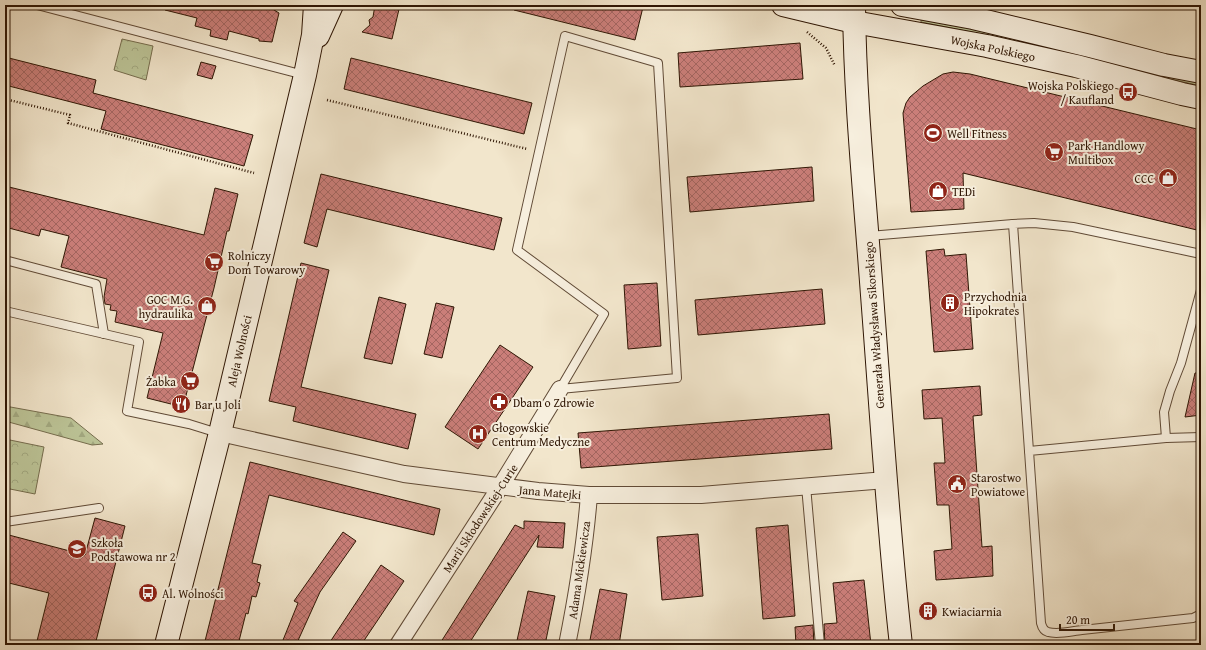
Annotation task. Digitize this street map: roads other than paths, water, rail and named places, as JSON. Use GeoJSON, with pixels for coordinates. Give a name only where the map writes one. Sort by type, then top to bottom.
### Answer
{"type":"FeatureCollection","features":[{"type":"Feature","properties":{"kind":"street","name":"Aleja Wolności"},"geometry":{"type":"LineString","coordinates":[[166,645],[220,433],[308,66],[313,35],[315,5]]}},
{"type":"Feature","properties":{"kind":"street","name":"Aleja Wolności"},"geometry":{"type":"LineString","coordinates":[[308,66],[332,5]]}},
{"type":"Feature","properties":{"kind":"street","name":"Wojska Polskiego"},"geometry":{"type":"LineString","coordinates":[[783,5],[854,14],[1076,66],[1201,98]]}},
{"type":"Feature","properties":{"kind":"street","name":"Wojska Polskiego"},"geometry":{"type":"LineString","coordinates":[[902,5],[972,18],[1164,65],[1201,72]]}},
{"type":"Feature","properties":{"kind":"street","name":"Generała Władysława Sikorskiego"},"geometry":{"type":"LineString","coordinates":[[854,14],[868,236],[892,560],[900,645]]}},
{"type":"Feature","properties":{"kind":"street","name":"Marii Skłodowskiej-Curie"},"geometry":{"type":"LineString","coordinates":[[398,645],[500,487],[560,389]]}},
{"type":"Feature","properties":{"kind":"street","name":"Jana Matejki"},"geometry":{"type":"LineString","coordinates":[[220,433],[404,474],[500,487],[589,495],[701,494],[886,480]]}},
{"type":"Feature","properties":{"kind":"street","name":"Adama Mickiewicza"},"geometry":{"type":"LineString","coordinates":[[567,645],[575,608],[585,543],[589,495]]}},
{"type":"Feature","properties":{"kind":"lane"},"geometry":{"type":"LineString","coordinates":[[37,5],[308,66]]}},
{"type":"Feature","properties":{"kind":"lane"},"geometry":{"type":"LineString","coordinates":[[565,36],[658,64],[677,378],[560,389],[604,314],[517,250],[565,36]]}},
{"type":"Feature","properties":{"kind":"lane"},"geometry":{"type":"LineString","coordinates":[[868,236],[1034,223],[1073,226],[1201,254]]}},
{"type":"Feature","properties":{"kind":"lane"},"geometry":{"type":"LineString","coordinates":[[1013,224],[1042,627],[1050,633],[1193,618],[1201,614]]}},
{"type":"Feature","properties":{"kind":"lane"},"geometry":{"type":"LineString","coordinates":[[5,260],[96,284],[104,334]]}},
{"type":"Feature","properties":{"kind":"lane"},"geometry":{"type":"LineString","coordinates":[[1166,438],[1164,412],[1170,391],[1181,363],[1201,290]]}},
{"type":"Feature","properties":{"kind":"lane"},"geometry":{"type":"LineString","coordinates":[[5,311],[139,342],[127,411],[189,424],[220,433]]}},
{"type":"Feature","properties":{"kind":"lane"},"geometry":{"type":"LineString","coordinates":[[1029,451],[1166,438],[1201,438]]}},
{"type":"Feature","properties":{"kind":"lane"},"geometry":{"type":"LineString","coordinates":[[806,486],[820,645]]}},
{"type":"Feature","properties":{"kind":"lane"},"geometry":{"type":"LineString","coordinates":[[5,522],[99,508]]}},
{"type":"Feature","properties":{"kind":"place","name":"Wojska Polskiego / Kaufland"},"geometry":{"type":"Point","coordinates":[1128,92]}},
{"type":"Feature","properties":{"kind":"place","name":"Well Fitness"},"geometry":{"type":"Point","coordinates":[933,133]}},
{"type":"Feature","properties":{"kind":"place","name":"Park Handlowy Multibox"},"geometry":{"type":"Point","coordinates":[1054,152]}},
{"type":"Feature","properties":{"kind":"place","name":"CCC"},"geometry":{"type":"Point","coordinates":[1168,178]}},
{"type":"Feature","properties":{"kind":"place","name":"TEDi"},"geometry":{"type":"Point","coordinates":[938,191]}},
{"type":"Feature","properties":{"kind":"place","name":"Rolniczy Dom Towarowy"},"geometry":{"type":"Point","coordinates":[214,262]}},
{"type":"Feature","properties":{"kind":"place","name":"Przychodnia Hipokrates"},"geometry":{"type":"Point","coordinates":[950,303]}},
{"type":"Feature","properties":{"kind":"place","name":"GOC M.G. hydraulika"},"geometry":{"type":"Point","coordinates":[207,306]}},
{"type":"Feature","properties":{"kind":"place","name":"Żabka"},"geometry":{"type":"Point","coordinates":[190,381]}},
{"type":"Feature","properties":{"kind":"place","name":"Dbam o Zdrowie"},"geometry":{"type":"Point","coordinates":[499,402]}},
{"type":"Feature","properties":{"kind":"place","name":"Bar u Joli"},"geometry":{"type":"Point","coordinates":[181,404]}},
{"type":"Feature","properties":{"kind":"place","name":"Głogowskie Centrum Medyczne"},"geometry":{"type":"Point","coordinates":[478,434]}},
{"type":"Feature","properties":{"kind":"place","name":"Starostwo Powiatowe"},"geometry":{"type":"Point","coordinates":[957,484]}},
{"type":"Feature","properties":{"kind":"place","name":"Szkoła Podstawowa nr 2"},"geometry":{"type":"Point","coordinates":[77,549]}},
{"type":"Feature","properties":{"kind":"place","name":"Al. Wolności"},"geometry":{"type":"Point","coordinates":[148,593]}},
{"type":"Feature","properties":{"kind":"place","name":"Kwiaciarnia"},"geometry":{"type":"Point","coordinates":[928,611]}}]}
